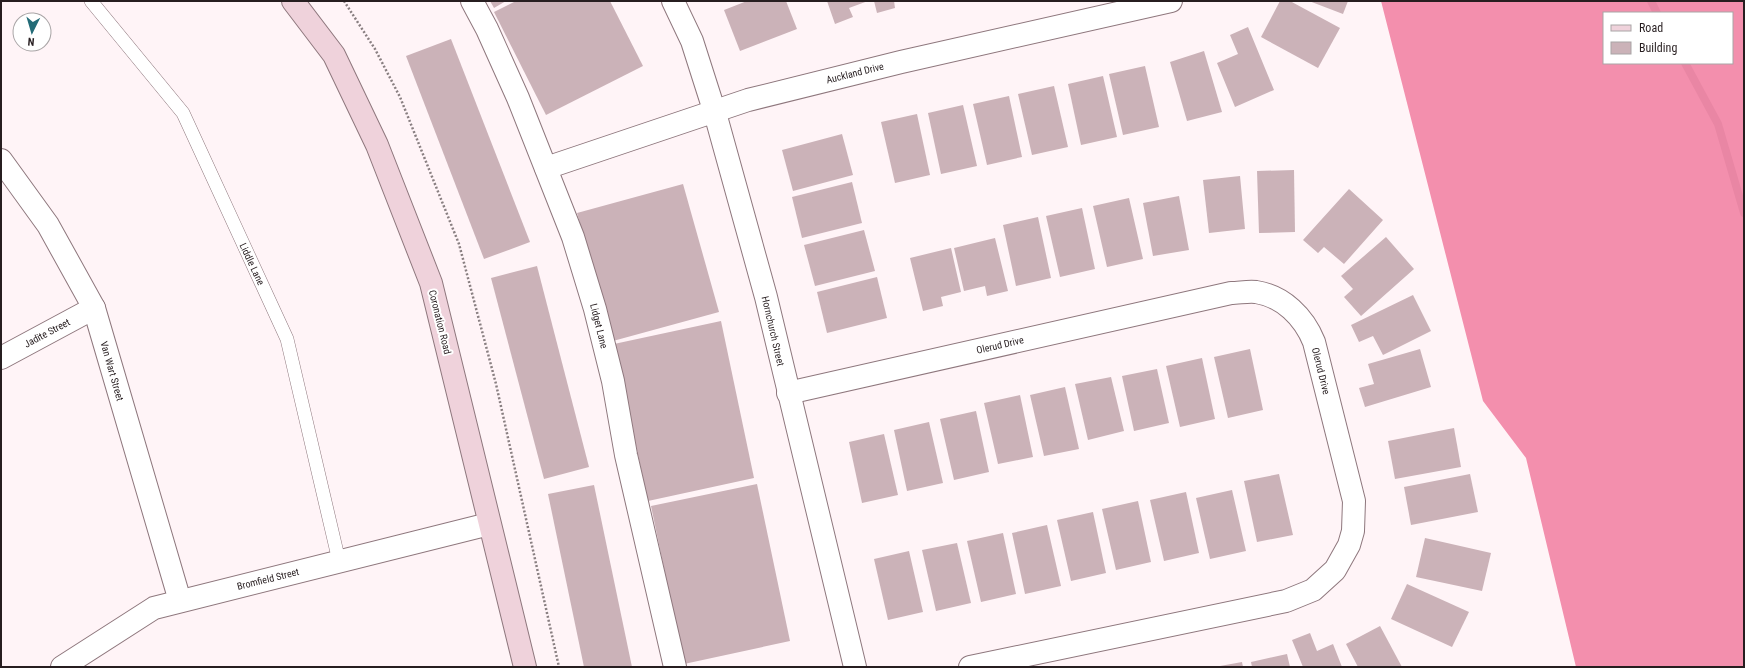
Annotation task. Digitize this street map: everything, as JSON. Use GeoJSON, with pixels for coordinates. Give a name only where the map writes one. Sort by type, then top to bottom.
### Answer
{"type":"FeatureCollection","features":[{"type":"Feature","properties":{"kind":"street","name":"Coronation Road"},"geometry":{"type":"LineString","coordinates":[[292,1],[334,55],[376,145],[431,283],[525,667]]}},
{"type":"Feature","properties":{"kind":"street","name":"Lidget Lane"},"geometry":{"type":"LineString","coordinates":[[472,1],[487,29],[518,98],[546,168],[573,237],[595,309],[613,381],[626,455],[675,667]]}},
{"type":"Feature","properties":{"kind":"street","name":"Hornchurch Street"},"geometry":{"type":"LineString","coordinates":[[673,1],[692,41],[715,113],[766,297],[855,667]]}},
{"type":"Feature","properties":{"kind":"street","name":"Auckland Drive"},"geometry":{"type":"LineString","coordinates":[[546,168],[715,113],[748,100],[901,62],[1171,1]]}},
{"type":"Feature","properties":{"kind":"street","name":"Van Wart Street"},"geometry":{"type":"LineString","coordinates":[[1,160],[48,225],[94,308],[180,601]]}},
{"type":"Feature","properties":{"kind":"street","name":"Olerud Drive"},"geometry":{"type":"LineString","coordinates":[[788,393],[1231,293],[1254,292],[1266,294],[1287,304],[1296,312],[1309,331],[1314,342],[1354,501],[1353,531],[1349,545],[1335,570],[1313,590],[1286,601],[970,667]]}},
{"type":"Feature","properties":{"kind":"street","name":"Jadite Street"},"geometry":{"type":"LineString","coordinates":[[1,358],[94,308]]}},
{"type":"Feature","properties":{"kind":"street","name":"Bromfield Street"},"geometry":{"type":"LineString","coordinates":[[62,667],[154,608],[489,524]]}},
{"type":"Feature","properties":{"kind":"lane","name":"Liddle Lane"},"geometry":{"type":"LineString","coordinates":[[91,1],[183,113],[287,338],[339,561]]}},
{"type":"Feature","properties":{"kind":"path"},"geometry":{"type":"LineString","coordinates":[[344,1],[375,49],[400,96],[459,244],[496,384],[559,667]]}},
{"type":"Feature","properties":{"kind":"shaded area"},"geometry":{"type":"Polygon","coordinates":[[[1381,1],[1744,1],[1744,667],[1576,667],[1526,458],[1483,401],[1381,1]]]}},
{"type":"Feature","properties":{"kind":"building"},"geometry":{"type":"Polygon","coordinates":[[[490,1],[506,1],[494,8],[490,1]]]}},
{"type":"Feature","properties":{"kind":"building"},"geometry":{"type":"Polygon","coordinates":[[[516,1],[610,1],[643,66],[546,115],[494,12],[516,1]]]}},
{"type":"Feature","properties":{"kind":"building"},"geometry":{"type":"Polygon","coordinates":[[[747,1],[786,1],[797,29],[740,51],[724,10],[747,1]]]}},
{"type":"Feature","properties":{"kind":"building"},"geometry":{"type":"Polygon","coordinates":[[[827,1],[868,1],[849,8],[853,17],[835,24],[827,1]]]}},
{"type":"Feature","properties":{"kind":"building"},"geometry":{"type":"Polygon","coordinates":[[[874,1],[894,1],[895,8],[877,13],[874,1]]]}},
{"type":"Feature","properties":{"kind":"building"},"geometry":{"type":"Polygon","coordinates":[[[1280,1],[1290,1],[1340,28],[1318,68],[1261,37],[1280,1]]]}},
{"type":"Feature","properties":{"kind":"building"},"geometry":{"type":"Polygon","coordinates":[[[1309,1],[1348,1],[1343,14],[1309,1]]]}},
{"type":"Feature","properties":{"kind":"building"},"geometry":{"type":"Polygon","coordinates":[[[1248,27],[1274,90],[1235,107],[1217,63],[1238,54],[1230,35],[1248,27]]]}},
{"type":"Feature","properties":{"kind":"building"},"geometry":{"type":"Polygon","coordinates":[[[451,39],[530,242],[484,259],[406,56],[451,39]]]}},
{"type":"Feature","properties":{"kind":"building"},"geometry":{"type":"Polygon","coordinates":[[[1204,51],[1222,112],[1187,121],[1170,62],[1204,51]]]}},
{"type":"Feature","properties":{"kind":"building"},"geometry":{"type":"Polygon","coordinates":[[[1145,66],[1159,127],[1123,135],[1109,74],[1145,66]]]}},
{"type":"Feature","properties":{"kind":"building"},"geometry":{"type":"Polygon","coordinates":[[[1103,76],[1117,137],[1081,145],[1068,84],[1103,76]]]}},
{"type":"Feature","properties":{"kind":"building"},"geometry":{"type":"Polygon","coordinates":[[[1054,86],[1068,147],[1032,155],[1018,94],[1054,86]]]}},
{"type":"Feature","properties":{"kind":"building"},"geometry":{"type":"Polygon","coordinates":[[[1009,96],[1022,157],[987,165],[973,104],[1009,96]]]}},
{"type":"Feature","properties":{"kind":"building"},"geometry":{"type":"Polygon","coordinates":[[[963,105],[977,166],[941,174],[928,113],[963,105]]]}},
{"type":"Feature","properties":{"kind":"building"},"geometry":{"type":"Polygon","coordinates":[[[917,114],[930,175],[895,183],[881,122],[917,114]]]}},
{"type":"Feature","properties":{"kind":"building"},"geometry":{"type":"Polygon","coordinates":[[[842,134],[853,175],[793,191],[782,150],[842,134]]]}},
{"type":"Feature","properties":{"kind":"building"},"geometry":{"type":"Polygon","coordinates":[[[1294,170],[1295,232],[1259,233],[1257,171],[1294,170]]]}},
{"type":"Feature","properties":{"kind":"building"},"geometry":{"type":"Polygon","coordinates":[[[1240,176],[1245,229],[1209,233],[1203,180],[1240,176]]]}},
{"type":"Feature","properties":{"kind":"building"},"geometry":{"type":"Polygon","coordinates":[[[852,182],[862,223],[802,238],[792,197],[852,182]]]}},
{"type":"Feature","properties":{"kind":"building"},"geometry":{"type":"Polygon","coordinates":[[[683,184],[719,312],[613,341],[577,213],[683,184]]]}},
{"type":"Feature","properties":{"kind":"building"},"geometry":{"type":"Polygon","coordinates":[[[1349,189],[1383,220],[1344,264],[1324,247],[1318,253],[1303,240],[1349,189]]]}},
{"type":"Feature","properties":{"kind":"building"},"geometry":{"type":"Polygon","coordinates":[[[1179,196],[1189,250],[1153,256],[1143,203],[1179,196]]]}},
{"type":"Feature","properties":{"kind":"building"},"geometry":{"type":"Polygon","coordinates":[[[1129,198],[1143,259],[1107,267],[1093,206],[1129,198]]]}},
{"type":"Feature","properties":{"kind":"building"},"geometry":{"type":"Polygon","coordinates":[[[1082,208],[1095,269],[1060,277],[1046,216],[1082,208]]]}},
{"type":"Feature","properties":{"kind":"building"},"geometry":{"type":"Polygon","coordinates":[[[1038,217],[1051,278],[1016,286],[1003,225],[1038,217]]]}},
{"type":"Feature","properties":{"kind":"building"},"geometry":{"type":"Polygon","coordinates":[[[864,230],[875,271],[815,286],[804,245],[864,230]]]}},
{"type":"Feature","properties":{"kind":"building"},"geometry":{"type":"Polygon","coordinates":[[[1386,237],[1414,269],[1361,316],[1344,297],[1353,289],[1341,276],[1386,237]]]}},
{"type":"Feature","properties":{"kind":"building"},"geometry":{"type":"Polygon","coordinates":[[[995,238],[1008,291],[987,296],[985,286],[964,291],[954,248],[995,238]]]}},
{"type":"Feature","properties":{"kind":"building"},"geometry":{"type":"Polygon","coordinates":[[[951,248],[961,292],[941,297],[943,306],[923,311],[910,258],[951,248]]]}},
{"type":"Feature","properties":{"kind":"building"},"geometry":{"type":"Polygon","coordinates":[[[537,266],[589,467],[544,479],[491,278],[537,266]]]}},
{"type":"Feature","properties":{"kind":"building"},"geometry":{"type":"Polygon","coordinates":[[[877,277],[887,318],[827,333],[817,292],[877,277]]]}},
{"type":"Feature","properties":{"kind":"building"},"geometry":{"type":"Polygon","coordinates":[[[1413,295],[1431,331],[1383,355],[1373,336],[1359,342],[1351,325],[1413,295]]]}},
{"type":"Feature","properties":{"kind":"building"},"geometry":{"type":"Polygon","coordinates":[[[721,321],[754,478],[648,501],[614,344],[721,321]]]}},
{"type":"Feature","properties":{"kind":"building"},"geometry":{"type":"Polygon","coordinates":[[[1250,349],[1263,410],[1228,418],[1214,357],[1250,349]]]}},
{"type":"Feature","properties":{"kind":"building"},"geometry":{"type":"Polygon","coordinates":[[[1420,349],[1431,387],[1365,407],[1359,388],[1374,384],[1368,364],[1420,349]]]}},
{"type":"Feature","properties":{"kind":"building"},"geometry":{"type":"Polygon","coordinates":[[[1202,358],[1215,419],[1180,427],[1166,366],[1202,358]]]}},
{"type":"Feature","properties":{"kind":"building"},"geometry":{"type":"Polygon","coordinates":[[[1157,369],[1169,423],[1134,431],[1122,376],[1157,369]]]}},
{"type":"Feature","properties":{"kind":"building"},"geometry":{"type":"Polygon","coordinates":[[[1111,377],[1124,431],[1088,440],[1075,384],[1111,377]]]}},
{"type":"Feature","properties":{"kind":"building"},"geometry":{"type":"Polygon","coordinates":[[[1065,387],[1079,449],[1044,456],[1030,395],[1065,387]]]}},
{"type":"Feature","properties":{"kind":"building"},"geometry":{"type":"Polygon","coordinates":[[[1020,395],[1033,457],[998,464],[984,403],[1020,395]]]}},
{"type":"Feature","properties":{"kind":"building"},"geometry":{"type":"Polygon","coordinates":[[[976,411],[989,472],[954,480],[940,419],[976,411]]]}},
{"type":"Feature","properties":{"kind":"building"},"geometry":{"type":"Polygon","coordinates":[[[929,422],[943,483],[907,491],[894,430],[929,422]]]}},
{"type":"Feature","properties":{"kind":"building"},"geometry":{"type":"Polygon","coordinates":[[[1454,428],[1461,467],[1395,479],[1388,441],[1454,428]]]}},
{"type":"Feature","properties":{"kind":"building"},"geometry":{"type":"Polygon","coordinates":[[[884,434],[898,495],[862,503],[849,442],[884,434]]]}},
{"type":"Feature","properties":{"kind":"building"},"geometry":{"type":"Polygon","coordinates":[[[1279,474],[1293,535],[1257,542],[1244,481],[1279,474]]]}},
{"type":"Feature","properties":{"kind":"building"},"geometry":{"type":"Polygon","coordinates":[[[1470,474],[1478,512],[1411,525],[1404,487],[1470,474]]]}},
{"type":"Feature","properties":{"kind":"building"},"geometry":{"type":"Polygon","coordinates":[[[757,484],[790,641],[684,664],[651,506],[757,484]]]}},
{"type":"Feature","properties":{"kind":"building"},"geometry":{"type":"Polygon","coordinates":[[[594,485],[632,667],[584,667],[548,494],[594,485]]]}},
{"type":"Feature","properties":{"kind":"building"},"geometry":{"type":"Polygon","coordinates":[[[1232,490],[1246,551],[1210,559],[1196,498],[1232,490]]]}},
{"type":"Feature","properties":{"kind":"building"},"geometry":{"type":"Polygon","coordinates":[[[1186,492],[1199,553],[1164,561],[1150,500],[1186,492]]]}},
{"type":"Feature","properties":{"kind":"building"},"geometry":{"type":"Polygon","coordinates":[[[1138,501],[1151,562],[1116,570],[1102,509],[1138,501]]]}},
{"type":"Feature","properties":{"kind":"building"},"geometry":{"type":"Polygon","coordinates":[[[1093,512],[1106,573],[1071,581],[1057,520],[1093,512]]]}},
{"type":"Feature","properties":{"kind":"building"},"geometry":{"type":"Polygon","coordinates":[[[1047,525],[1061,586],[1025,594],[1012,533],[1047,525]]]}},
{"type":"Feature","properties":{"kind":"building"},"geometry":{"type":"Polygon","coordinates":[[[1003,533],[1016,594],[981,602],[967,541],[1003,533]]]}},
{"type":"Feature","properties":{"kind":"building"},"geometry":{"type":"Polygon","coordinates":[[[1425,538],[1491,553],[1482,591],[1416,577],[1425,538]]]}},
{"type":"Feature","properties":{"kind":"building"},"geometry":{"type":"Polygon","coordinates":[[[957,543],[971,603],[936,611],[922,550],[957,543]]]}},
{"type":"Feature","properties":{"kind":"building"},"geometry":{"type":"Polygon","coordinates":[[[909,551],[923,612],[888,620],[874,559],[909,551]]]}},
{"type":"Feature","properties":{"kind":"building"},"geometry":{"type":"Polygon","coordinates":[[[1407,584],[1469,612],[1452,647],[1391,619],[1407,584]]]}},
{"type":"Feature","properties":{"kind":"building"},"geometry":{"type":"Polygon","coordinates":[[[1380,626],[1402,667],[1358,667],[1346,644],[1380,626]]]}},
{"type":"Feature","properties":{"kind":"building"},"geometry":{"type":"Polygon","coordinates":[[[1310,633],[1317,651],[1333,644],[1342,667],[1303,667],[1292,640],[1310,633]]]}},
{"type":"Feature","properties":{"kind":"building"},"geometry":{"type":"Polygon","coordinates":[[[1287,654],[1290,667],[1252,667],[1251,662],[1287,654]]]}},
{"type":"Feature","properties":{"kind":"building"},"geometry":{"type":"Polygon","coordinates":[[[1242,662],[1243,667],[1220,667],[1220,666],[1242,662]]]}},
{"type":"Feature","properties":{"kind":"waterway"},"geometry":{"type":"LineString","coordinates":[[1651,1],[1656,12]]}},
{"type":"Feature","properties":{"kind":"waterway"},"geometry":{"type":"LineString","coordinates":[[1686,64],[1718,124],[1744,213]]}}]}
